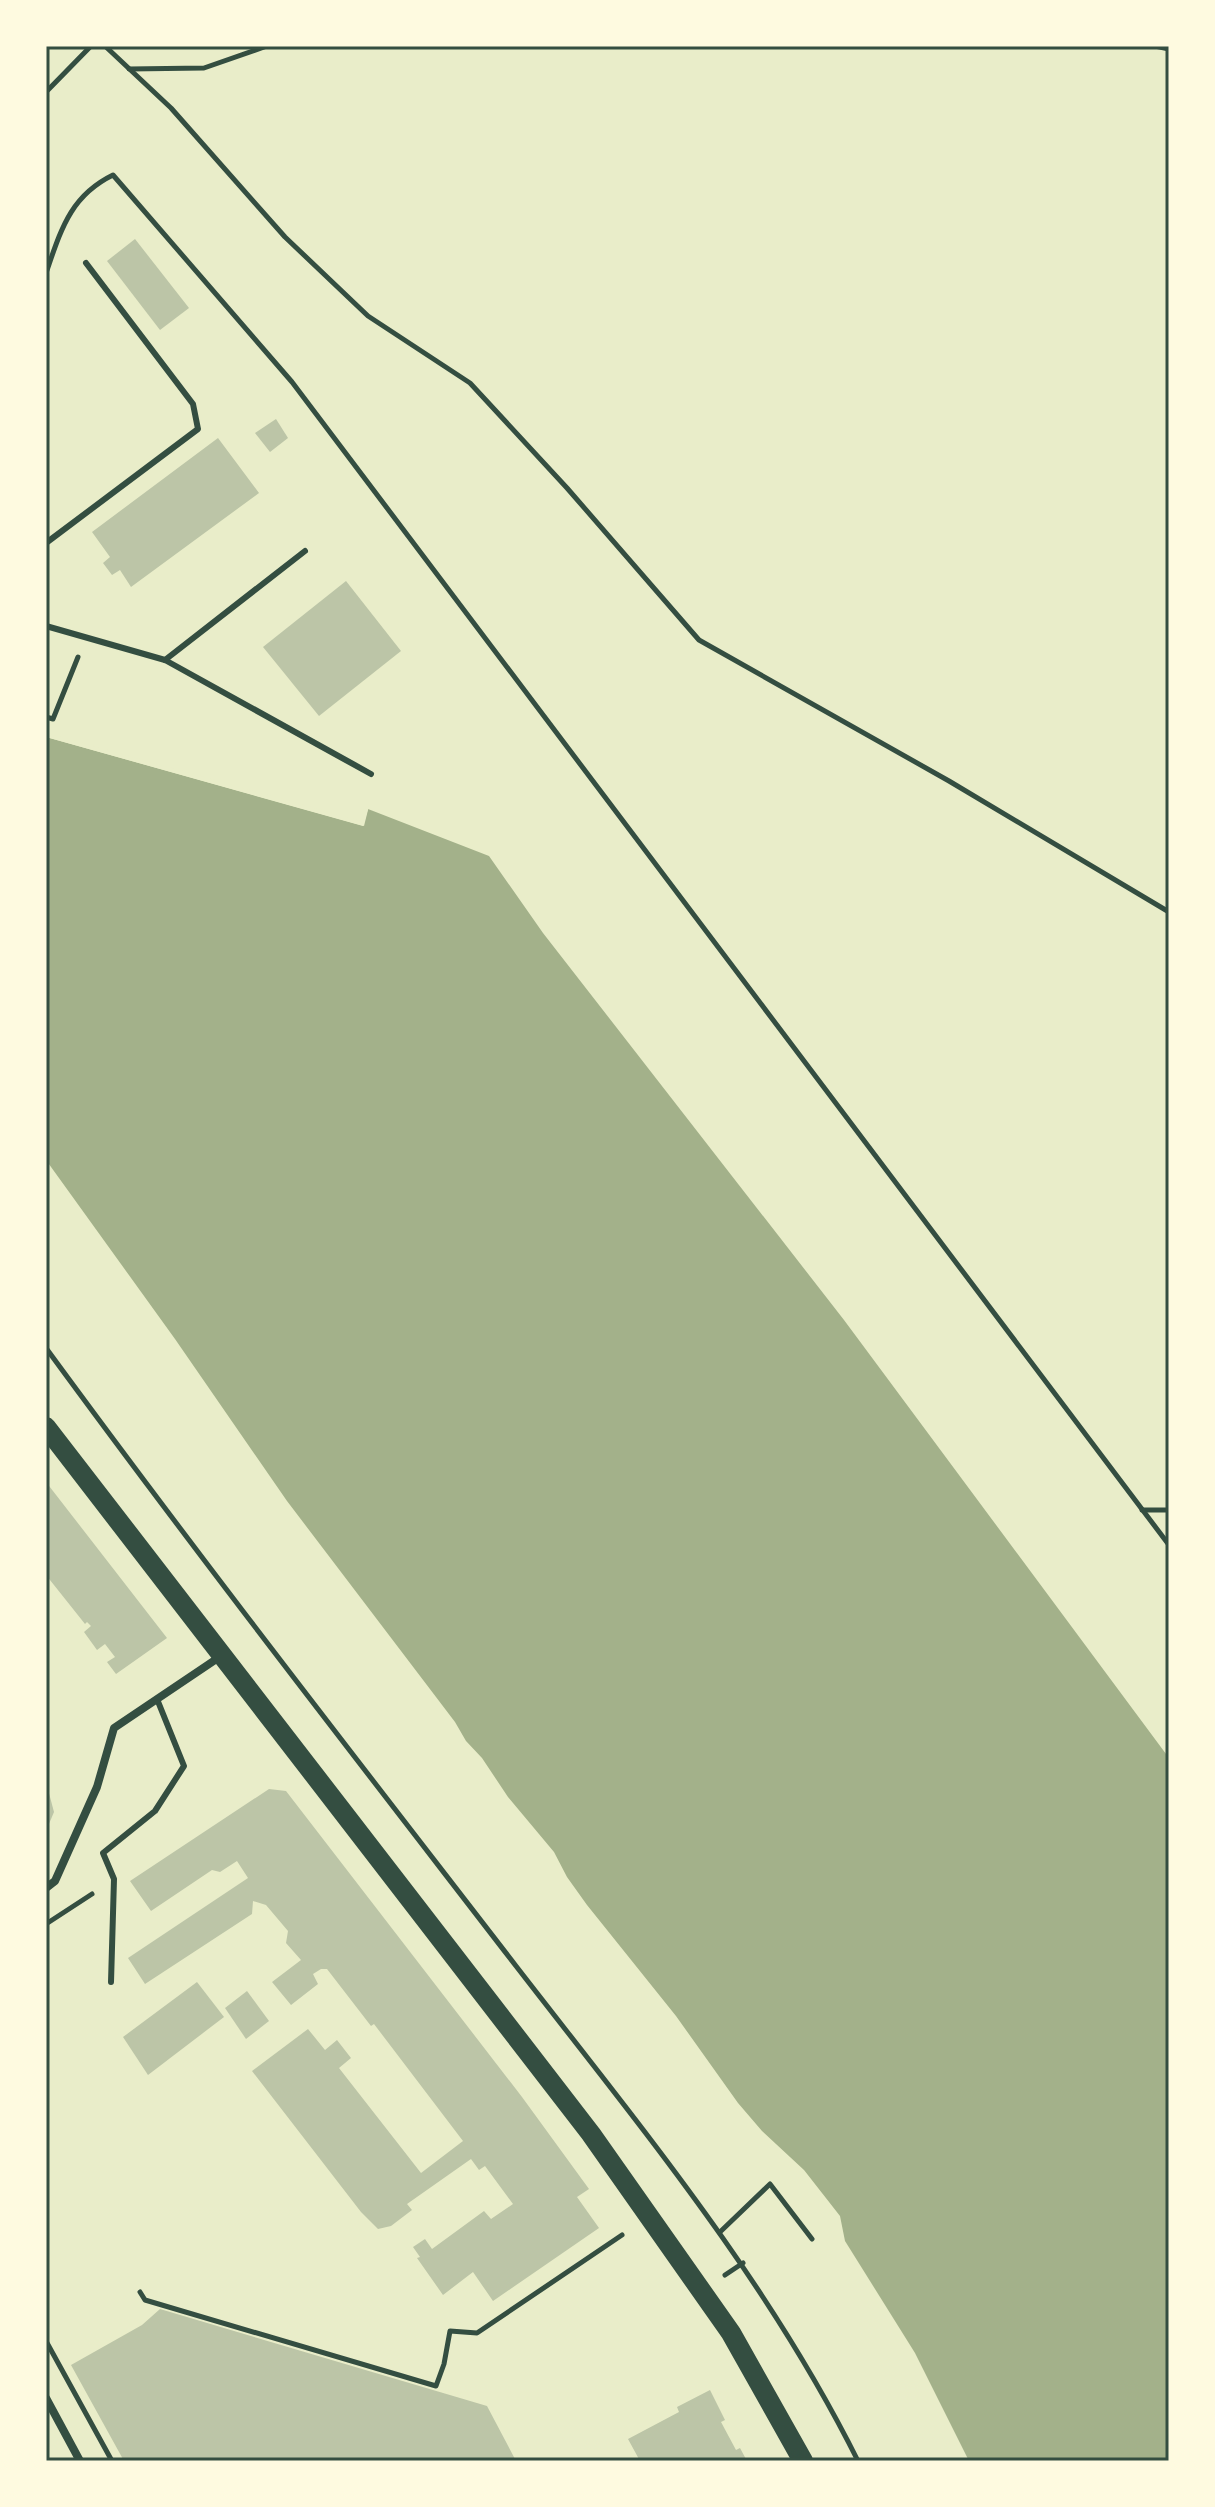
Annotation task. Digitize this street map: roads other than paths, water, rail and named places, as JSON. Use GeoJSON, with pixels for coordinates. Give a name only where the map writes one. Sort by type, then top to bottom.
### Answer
{"type":"FeatureCollection","features":[{"type":"Feature","properties":{"kind":"main road"},"geometry":{"type":"LineString","coordinates":[[46,1427],[568,2103],[645,2208],[736,2342],[803,2461]]}},
{"type":"Feature","properties":{"kind":"street"},"geometry":{"type":"LineString","coordinates":[[46,1888],[55,1881],[97,1787],[114,1728],[221,1656]]}},
{"type":"Feature","properties":{"kind":"street"},"geometry":{"type":"LineString","coordinates":[[46,2398],[80,2461]]}},
{"type":"Feature","properties":{"kind":"lane"},"geometry":{"type":"LineString","coordinates":[[46,543],[198,429],[193,404],[86,263]]}},
{"type":"Feature","properties":{"kind":"lane"},"geometry":{"type":"LineString","coordinates":[[165,660],[305,551]]}},
{"type":"Feature","properties":{"kind":"lane"},"geometry":{"type":"LineString","coordinates":[[46,626],[165,660],[371,774]]}},
{"type":"Feature","properties":{"kind":"lane"},"geometry":{"type":"LineString","coordinates":[[111,1982],[114,1879],[103,1853],[155,1811],[184,1766],[157,1699]]}}]}
